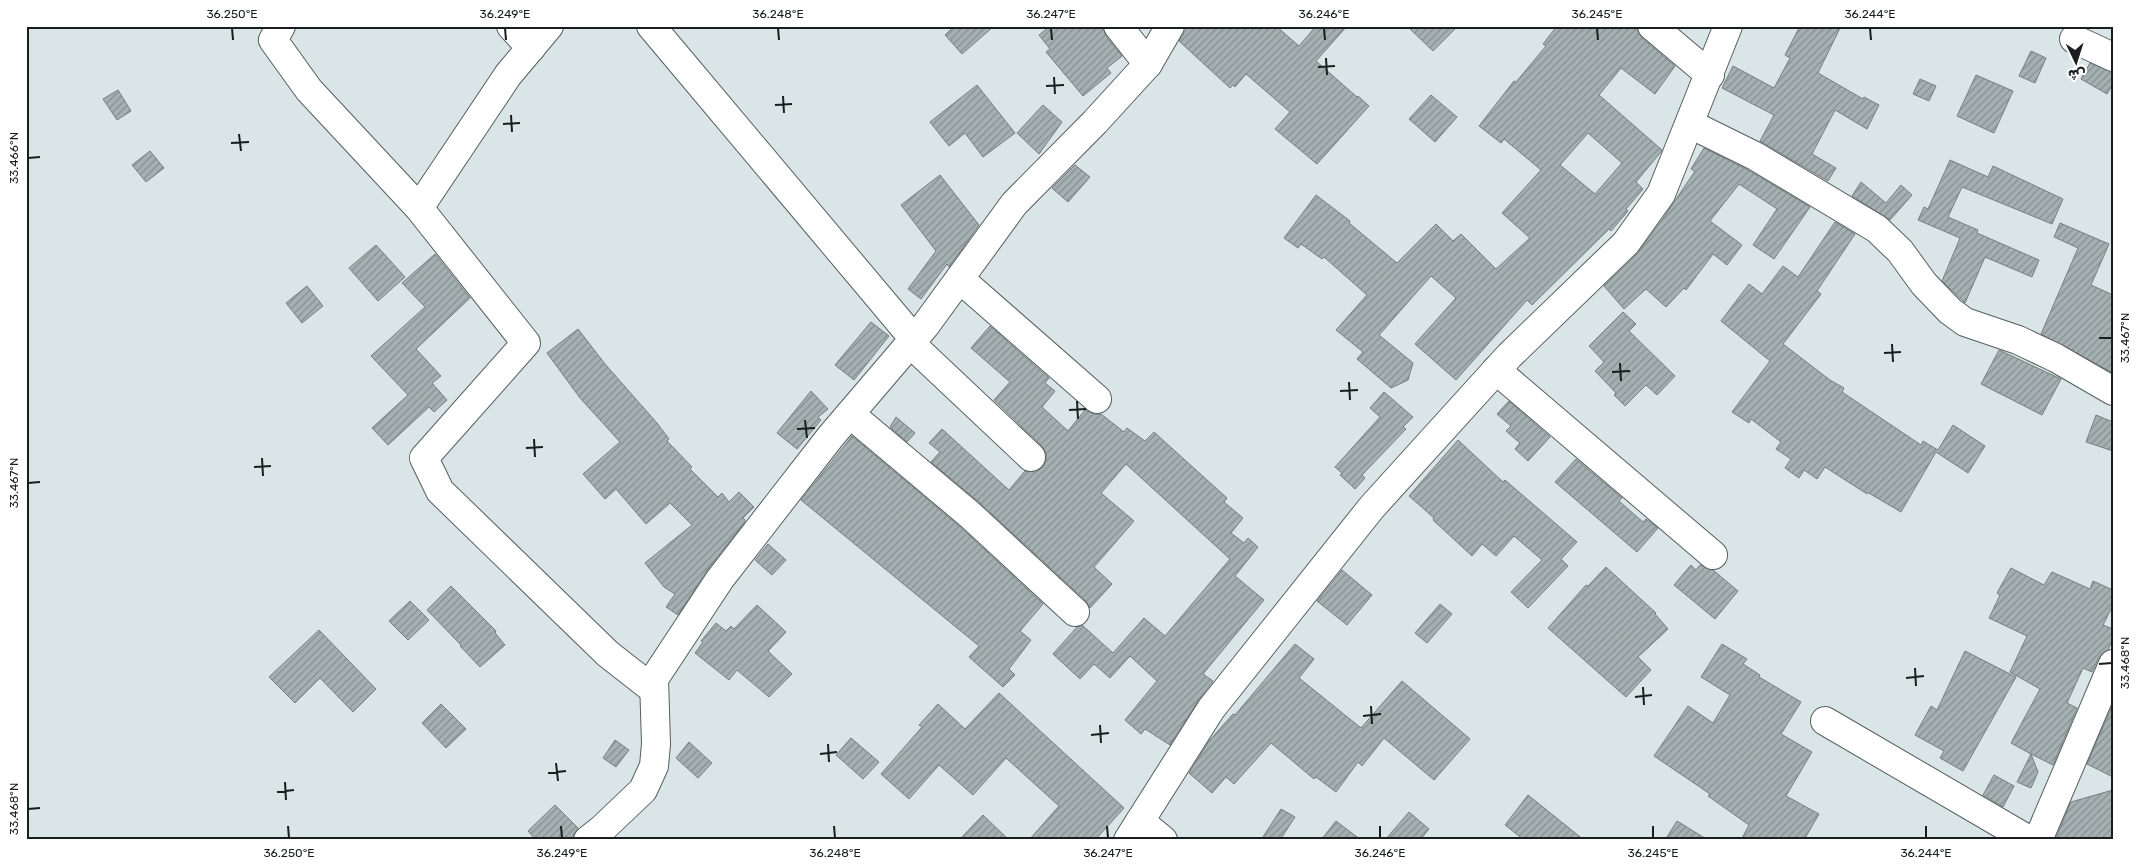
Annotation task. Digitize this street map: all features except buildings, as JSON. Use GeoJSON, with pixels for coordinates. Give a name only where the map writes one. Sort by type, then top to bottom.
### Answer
{"type":"FeatureCollection","features":[{"type":"Feature","properties":{"kind":"street"},"geometry":{"type":"LineString","coordinates":[[281,26],[273,40],[310,90],[419,208],[526,343],[424,458],[440,492],[608,654],[654,690]]}},
{"type":"Feature","properties":{"kind":"street"},"geometry":{"type":"LineString","coordinates":[[511,26],[531,48]]}},
{"type":"Feature","properties":{"kind":"street"},"geometry":{"type":"LineString","coordinates":[[419,208],[508,75],[549,26]]}},
{"type":"Feature","properties":{"kind":"street"},"geometry":{"type":"LineString","coordinates":[[651,26],[912,341],[1031,457]]}},
{"type":"Feature","properties":{"kind":"street"},"geometry":{"type":"LineString","coordinates":[[1118,26],[1148,64]]}},
{"type":"Feature","properties":{"kind":"street"},"geometry":{"type":"LineString","coordinates":[[588,840],[643,790],[654,766],[656,744],[654,680],[720,579],[850,414],[912,341],[1014,204],[1095,122],[1148,64],[1170,26]]}},
{"type":"Feature","properties":{"kind":"street"},"geometry":{"type":"LineString","coordinates":[[1652,26],[1710,75]]}},
{"type":"Feature","properties":{"kind":"street"},"geometry":{"type":"LineString","coordinates":[[1163,840],[1134,831],[1212,708],[1372,508],[1496,370],[1626,243],[1661,194],[1728,26]]}},
{"type":"Feature","properties":{"kind":"street"},"geometry":{"type":"LineString","coordinates":[[2074,39],[2113,56]]}},
{"type":"Feature","properties":{"kind":"street"},"geometry":{"type":"LineString","coordinates":[[1690,124],[1755,156],[1877,229],[1900,251],[1924,284],[1950,311],[1964,322],[2018,340],[2056,358],[2113,391]]}},
{"type":"Feature","properties":{"kind":"street"},"geometry":{"type":"LineString","coordinates":[[960,279],[1097,399]]}},
{"type":"Feature","properties":{"kind":"street"},"geometry":{"type":"LineString","coordinates":[[1496,370],[1713,555]]}},
{"type":"Feature","properties":{"kind":"street"},"geometry":{"type":"LineString","coordinates":[[850,414],[969,514],[1075,612]]}},
{"type":"Feature","properties":{"kind":"street"},"geometry":{"type":"LineString","coordinates":[[2038,840],[2113,664]]}},
{"type":"Feature","properties":{"kind":"street"},"geometry":{"type":"LineString","coordinates":[[1825,721],[2029,840]]}}]}
